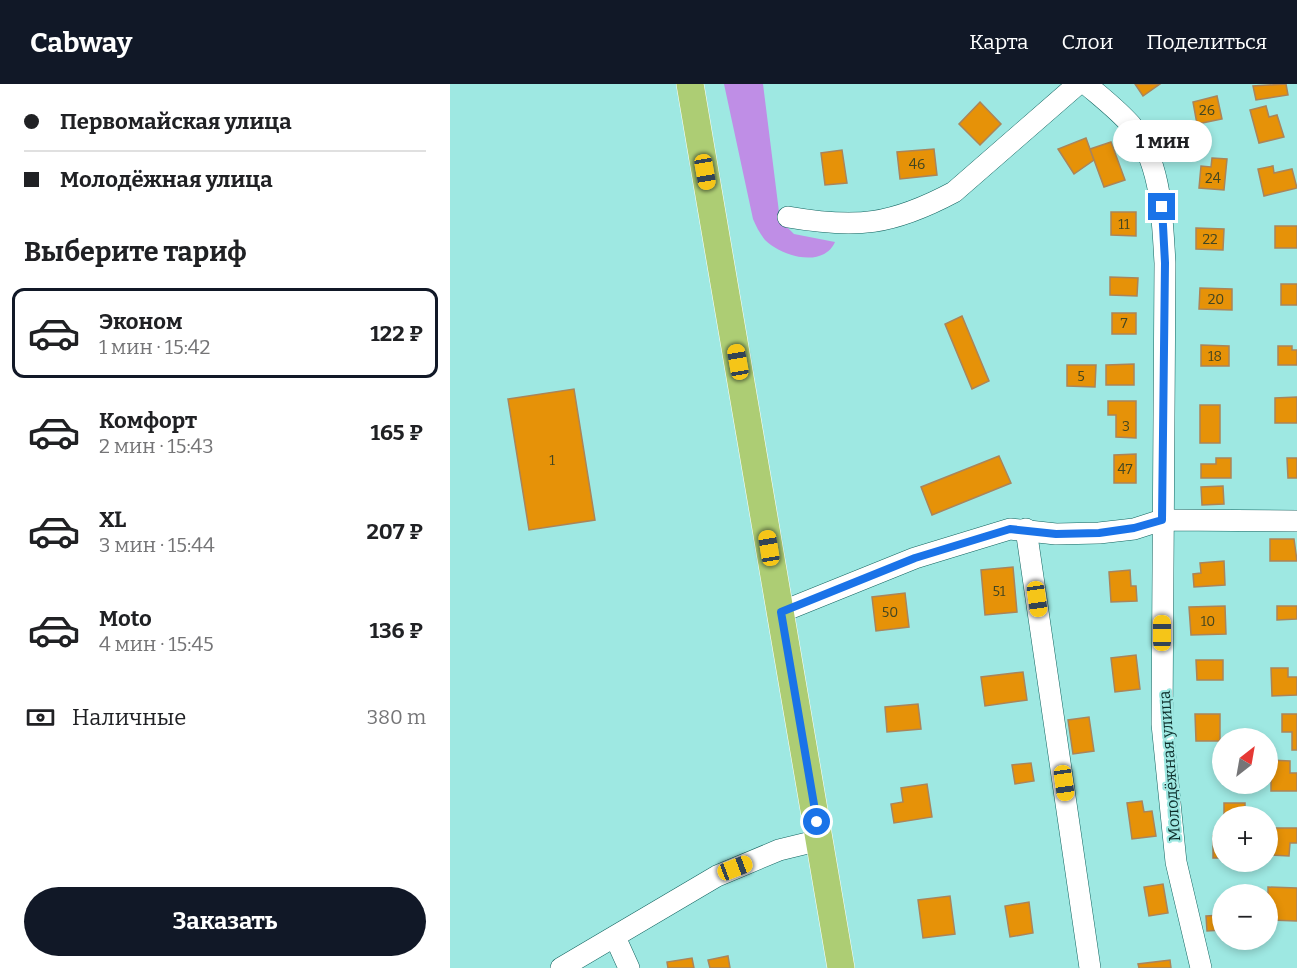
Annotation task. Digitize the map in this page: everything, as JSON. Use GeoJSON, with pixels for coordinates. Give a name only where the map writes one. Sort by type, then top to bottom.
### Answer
{"type":"FeatureCollection","features":[{"type":"Feature","properties":{"kind":"main road"},"geometry":{"type":"LineString","coordinates":[[690,84],[841,968]]}},
{"type":"Feature","properties":{"kind":"street"},"geometry":{"type":"LineString","coordinates":[[788,217],[833,225],[856,225],[900,216],[930,205],[954,192],[1078,84]]}},
{"type":"Feature","properties":{"kind":"street","name":"Молодёжная улица"},"geometry":{"type":"LineString","coordinates":[[1086,84],[1131,125],[1144,147],[1155,174],[1162,207],[1165,263],[1162,724],[1176,862],[1201,968]]}},
{"type":"Feature","properties":{"kind":"street"},"geometry":{"type":"LineString","coordinates":[[781,612],[915,558],[1010,529],[1056,534],[1099,533],[1134,528],[1162,520],[1297,521]]}},
{"type":"Feature","properties":{"kind":"street"},"geometry":{"type":"LineString","coordinates":[[1026,530],[1090,968]]}},
{"type":"Feature","properties":{"kind":"street"},"geometry":{"type":"LineString","coordinates":[[561,968],[717,876],[779,850],[820,840]]}},
{"type":"Feature","properties":{"kind":"street"},"geometry":{"type":"LineString","coordinates":[[615,937],[629,968]]}},
{"type":"Feature","properties":{"kind":"shaded area"},"geometry":{"type":"Polygon","coordinates":[[[724,84],[763,84],[780,220],[794,234],[835,242],[821,255],[802,257],[791,255],[772,246],[758,230],[753,219],[724,84]]]}},
{"type":"Feature","properties":{"kind":"building"},"geometry":{"type":"Polygon","coordinates":[[[1135,84],[1160,84],[1143,96],[1135,84]]]}},
{"type":"Feature","properties":{"kind":"building"},"geometry":{"type":"Polygon","coordinates":[[[1286,84],[1288,95],[1256,100],[1253,86],[1286,84]]]}},
{"type":"Feature","properties":{"kind":"building"},"geometry":{"type":"Polygon","coordinates":[[[1217,96],[1222,119],[1197,124],[1193,102],[1217,96]]]}},
{"type":"Feature","properties":{"kind":"building"},"geometry":{"type":"Polygon","coordinates":[[[980,102],[1001,124],[980,145],[959,124],[980,102]]]}},
{"type":"Feature","properties":{"kind":"building"},"geometry":{"type":"Polygon","coordinates":[[[1266,106],[1269,117],[1277,115],[1284,137],[1259,143],[1250,110],[1266,106]]]}},
{"type":"Feature","properties":{"kind":"building"},"geometry":{"type":"Polygon","coordinates":[[[1086,138],[1094,160],[1074,174],[1058,149],[1086,138]]]}},
{"type":"Feature","properties":{"kind":"building"},"geometry":{"type":"Polygon","coordinates":[[[1111,142],[1125,180],[1104,187],[1090,149],[1111,142]]]}},
{"type":"Feature","properties":{"kind":"building"},"geometry":{"type":"Polygon","coordinates":[[[934,149],[937,175],[900,179],[897,152],[934,149]]]}},
{"type":"Feature","properties":{"kind":"building"},"geometry":{"type":"Polygon","coordinates":[[[842,150],[847,183],[825,185],[821,153],[842,150]]]}},
{"type":"Feature","properties":{"kind":"building"},"geometry":{"type":"Polygon","coordinates":[[[1212,158],[1227,159],[1224,190],[1199,188],[1201,166],[1211,167],[1212,158]]]}},
{"type":"Feature","properties":{"kind":"building"},"geometry":{"type":"Polygon","coordinates":[[[1273,166],[1274,173],[1292,169],[1297,188],[1264,196],[1258,169],[1273,166]]]}},
{"type":"Feature","properties":{"kind":"building"},"geometry":{"type":"Polygon","coordinates":[[[1111,212],[1136,212],[1136,236],[1111,235],[1111,212]]]}},
{"type":"Feature","properties":{"kind":"building"},"geometry":{"type":"Polygon","coordinates":[[[1275,226],[1297,226],[1297,248],[1275,248],[1275,226]]]}},
{"type":"Feature","properties":{"kind":"building"},"geometry":{"type":"Polygon","coordinates":[[[1196,228],[1224,229],[1223,250],[1196,249],[1196,228]]]}},
{"type":"Feature","properties":{"kind":"building"},"geometry":{"type":"Polygon","coordinates":[[[1110,277],[1138,278],[1137,296],[1110,295],[1110,277]]]}},
{"type":"Feature","properties":{"kind":"building"},"geometry":{"type":"Polygon","coordinates":[[[1281,284],[1297,284],[1297,305],[1281,305],[1281,284]]]}},
{"type":"Feature","properties":{"kind":"building"},"geometry":{"type":"Polygon","coordinates":[[[1200,288],[1232,289],[1232,310],[1199,309],[1200,288]]]}},
{"type":"Feature","properties":{"kind":"building"},"geometry":{"type":"Polygon","coordinates":[[[1112,313],[1136,313],[1136,334],[1112,334],[1112,313]]]}},
{"type":"Feature","properties":{"kind":"building"},"geometry":{"type":"Polygon","coordinates":[[[962,316],[989,381],[972,389],[945,324],[962,316]]]}},
{"type":"Feature","properties":{"kind":"building"},"geometry":{"type":"Polygon","coordinates":[[[1201,345],[1229,346],[1229,366],[1201,366],[1201,345]]]}},
{"type":"Feature","properties":{"kind":"building"},"geometry":{"type":"Polygon","coordinates":[[[1278,346],[1292,346],[1292,350],[1297,350],[1297,365],[1278,365],[1278,346]]]}},
{"type":"Feature","properties":{"kind":"building"},"geometry":{"type":"Polygon","coordinates":[[[1134,364],[1134,385],[1106,385],[1106,365],[1134,364]]]}},
{"type":"Feature","properties":{"kind":"building"},"geometry":{"type":"Polygon","coordinates":[[[1067,365],[1096,365],[1095,387],[1067,386],[1067,365]]]}},
{"type":"Feature","properties":{"kind":"building"},"geometry":{"type":"Polygon","coordinates":[[[574,389],[595,520],[529,530],[508,399],[574,389]]]}},
{"type":"Feature","properties":{"kind":"building"},"geometry":{"type":"Polygon","coordinates":[[[1297,397],[1297,423],[1275,423],[1275,398],[1297,397]]]}},
{"type":"Feature","properties":{"kind":"building"},"geometry":{"type":"Polygon","coordinates":[[[1108,401],[1136,401],[1136,438],[1116,437],[1116,415],[1108,415],[1108,401]]]}},
{"type":"Feature","properties":{"kind":"building"},"geometry":{"type":"Polygon","coordinates":[[[1200,405],[1220,405],[1220,443],[1200,443],[1200,405]]]}},
{"type":"Feature","properties":{"kind":"building"},"geometry":{"type":"Polygon","coordinates":[[[1136,454],[1136,483],[1114,483],[1114,455],[1136,454]]]}},
{"type":"Feature","properties":{"kind":"building"},"geometry":{"type":"Polygon","coordinates":[[[999,456],[1011,483],[932,515],[921,487],[999,456]]]}},
{"type":"Feature","properties":{"kind":"building"},"geometry":{"type":"Polygon","coordinates":[[[1216,458],[1231,458],[1231,478],[1201,478],[1201,464],[1216,464],[1216,458]]]}},
{"type":"Feature","properties":{"kind":"building"},"geometry":{"type":"Polygon","coordinates":[[[1287,458],[1297,458],[1297,478],[1288,478],[1287,458]]]}},
{"type":"Feature","properties":{"kind":"building"},"geometry":{"type":"Polygon","coordinates":[[[1223,486],[1224,504],[1202,505],[1201,487],[1223,486]]]}},
{"type":"Feature","properties":{"kind":"building"},"geometry":{"type":"Polygon","coordinates":[[[1270,539],[1294,539],[1297,561],[1270,561],[1270,539]]]}},
{"type":"Feature","properties":{"kind":"building"},"geometry":{"type":"Polygon","coordinates":[[[1224,561],[1225,585],[1194,587],[1193,574],[1201,573],[1200,563],[1224,561]]]}},
{"type":"Feature","properties":{"kind":"building"},"geometry":{"type":"Polygon","coordinates":[[[1013,567],[1017,612],[985,615],[981,570],[1013,567]]]}},
{"type":"Feature","properties":{"kind":"building"},"geometry":{"type":"Polygon","coordinates":[[[1130,570],[1131,586],[1136,586],[1137,601],[1111,602],[1109,572],[1130,570]]]}},
{"type":"Feature","properties":{"kind":"building"},"geometry":{"type":"Polygon","coordinates":[[[905,593],[909,627],[876,631],[872,597],[905,593]]]}},
{"type":"Feature","properties":{"kind":"building"},"geometry":{"type":"Polygon","coordinates":[[[1225,606],[1226,634],[1191,635],[1189,607],[1225,606]]]}},
{"type":"Feature","properties":{"kind":"building"},"geometry":{"type":"Polygon","coordinates":[[[1277,606],[1297,606],[1297,619],[1277,620],[1277,606]]]}},
{"type":"Feature","properties":{"kind":"building"},"geometry":{"type":"Polygon","coordinates":[[[1136,655],[1140,689],[1115,692],[1111,658],[1136,655]]]}},
{"type":"Feature","properties":{"kind":"building"},"geometry":{"type":"Polygon","coordinates":[[[1196,660],[1223,660],[1223,680],[1197,680],[1196,660]]]}},
{"type":"Feature","properties":{"kind":"building"},"geometry":{"type":"Polygon","coordinates":[[[1271,668],[1288,668],[1288,677],[1297,677],[1297,695],[1272,696],[1271,668]]]}},
{"type":"Feature","properties":{"kind":"building"},"geometry":{"type":"Polygon","coordinates":[[[1023,672],[1027,700],[985,706],[981,677],[1023,672]]]}},
{"type":"Feature","properties":{"kind":"building"},"geometry":{"type":"Polygon","coordinates":[[[918,704],[921,729],[887,732],[885,707],[918,704]]]}},
{"type":"Feature","properties":{"kind":"building"},"geometry":{"type":"Polygon","coordinates":[[[1195,714],[1220,714],[1220,728],[1212,728],[1212,741],[1196,741],[1195,714]]]}},
{"type":"Feature","properties":{"kind":"building"},"geometry":{"type":"Polygon","coordinates":[[[1282,714],[1297,714],[1297,750],[1292,750],[1292,732],[1282,732],[1282,714]]]}},
{"type":"Feature","properties":{"kind":"building"},"geometry":{"type":"Polygon","coordinates":[[[1089,717],[1094,751],[1073,754],[1068,720],[1089,717]]]}},
{"type":"Feature","properties":{"kind":"building"},"geometry":{"type":"Polygon","coordinates":[[[1278,760],[1290,761],[1290,773],[1297,773],[1297,791],[1278,791],[1278,760]]]}},
{"type":"Feature","properties":{"kind":"building"},"geometry":{"type":"Polygon","coordinates":[[[1031,763],[1034,781],[1015,784],[1012,765],[1031,763]]]}},
{"type":"Feature","properties":{"kind":"building"},"geometry":{"type":"Polygon","coordinates":[[[927,784],[932,817],[894,823],[891,804],[903,802],[901,788],[927,784]]]}},
{"type":"Feature","properties":{"kind":"building"},"geometry":{"type":"Polygon","coordinates":[[[1142,801],[1144,812],[1152,811],[1156,836],[1132,839],[1127,803],[1142,801]]]}},
{"type":"Feature","properties":{"kind":"building"},"geometry":{"type":"Polygon","coordinates":[[[1224,803],[1245,803],[1245,806],[1224,806],[1224,803]]]}},
{"type":"Feature","properties":{"kind":"building"},"geometry":{"type":"Polygon","coordinates":[[[1278,828],[1297,828],[1297,843],[1290,843],[1289,856],[1278,855],[1278,828]]]}},
{"type":"Feature","properties":{"kind":"building"},"geometry":{"type":"Polygon","coordinates":[[[1163,884],[1168,913],[1149,916],[1144,887],[1163,884]]]}},
{"type":"Feature","properties":{"kind":"building"},"geometry":{"type":"Polygon","coordinates":[[[1278,887],[1297,888],[1297,921],[1278,920],[1278,887]]]}},
{"type":"Feature","properties":{"kind":"building"},"geometry":{"type":"Polygon","coordinates":[[[950,896],[955,934],[923,938],[918,900],[950,896]]]}},
{"type":"Feature","properties":{"kind":"building"},"geometry":{"type":"Polygon","coordinates":[[[1029,902],[1033,933],[1010,937],[1005,906],[1029,902]]]}},
{"type":"Feature","properties":{"kind":"building"},"geometry":{"type":"Polygon","coordinates":[[[1206,916],[1212,916],[1212,931],[1207,931],[1206,916]]]}},
{"type":"Feature","properties":{"kind":"building"},"geometry":{"type":"Polygon","coordinates":[[[728,956],[730,968],[710,968],[708,960],[728,956]]]}},
{"type":"Feature","properties":{"kind":"building"},"geometry":{"type":"Polygon","coordinates":[[[692,958],[694,968],[668,968],[667,962],[692,958]]]}},
{"type":"Feature","properties":{"kind":"building"},"geometry":{"type":"Polygon","coordinates":[[[1170,960],[1171,968],[1139,968],[1138,964],[1170,960]]]}},
{"type":"Feature","properties":{"kind":"route"},"geometry":{"type":"LineString","coordinates":[[817,822],[781,612],[915,558],[1010,529],[1056,534],[1099,533],[1134,528],[1162,520],[1165,263],[1162,207]]}}]}
